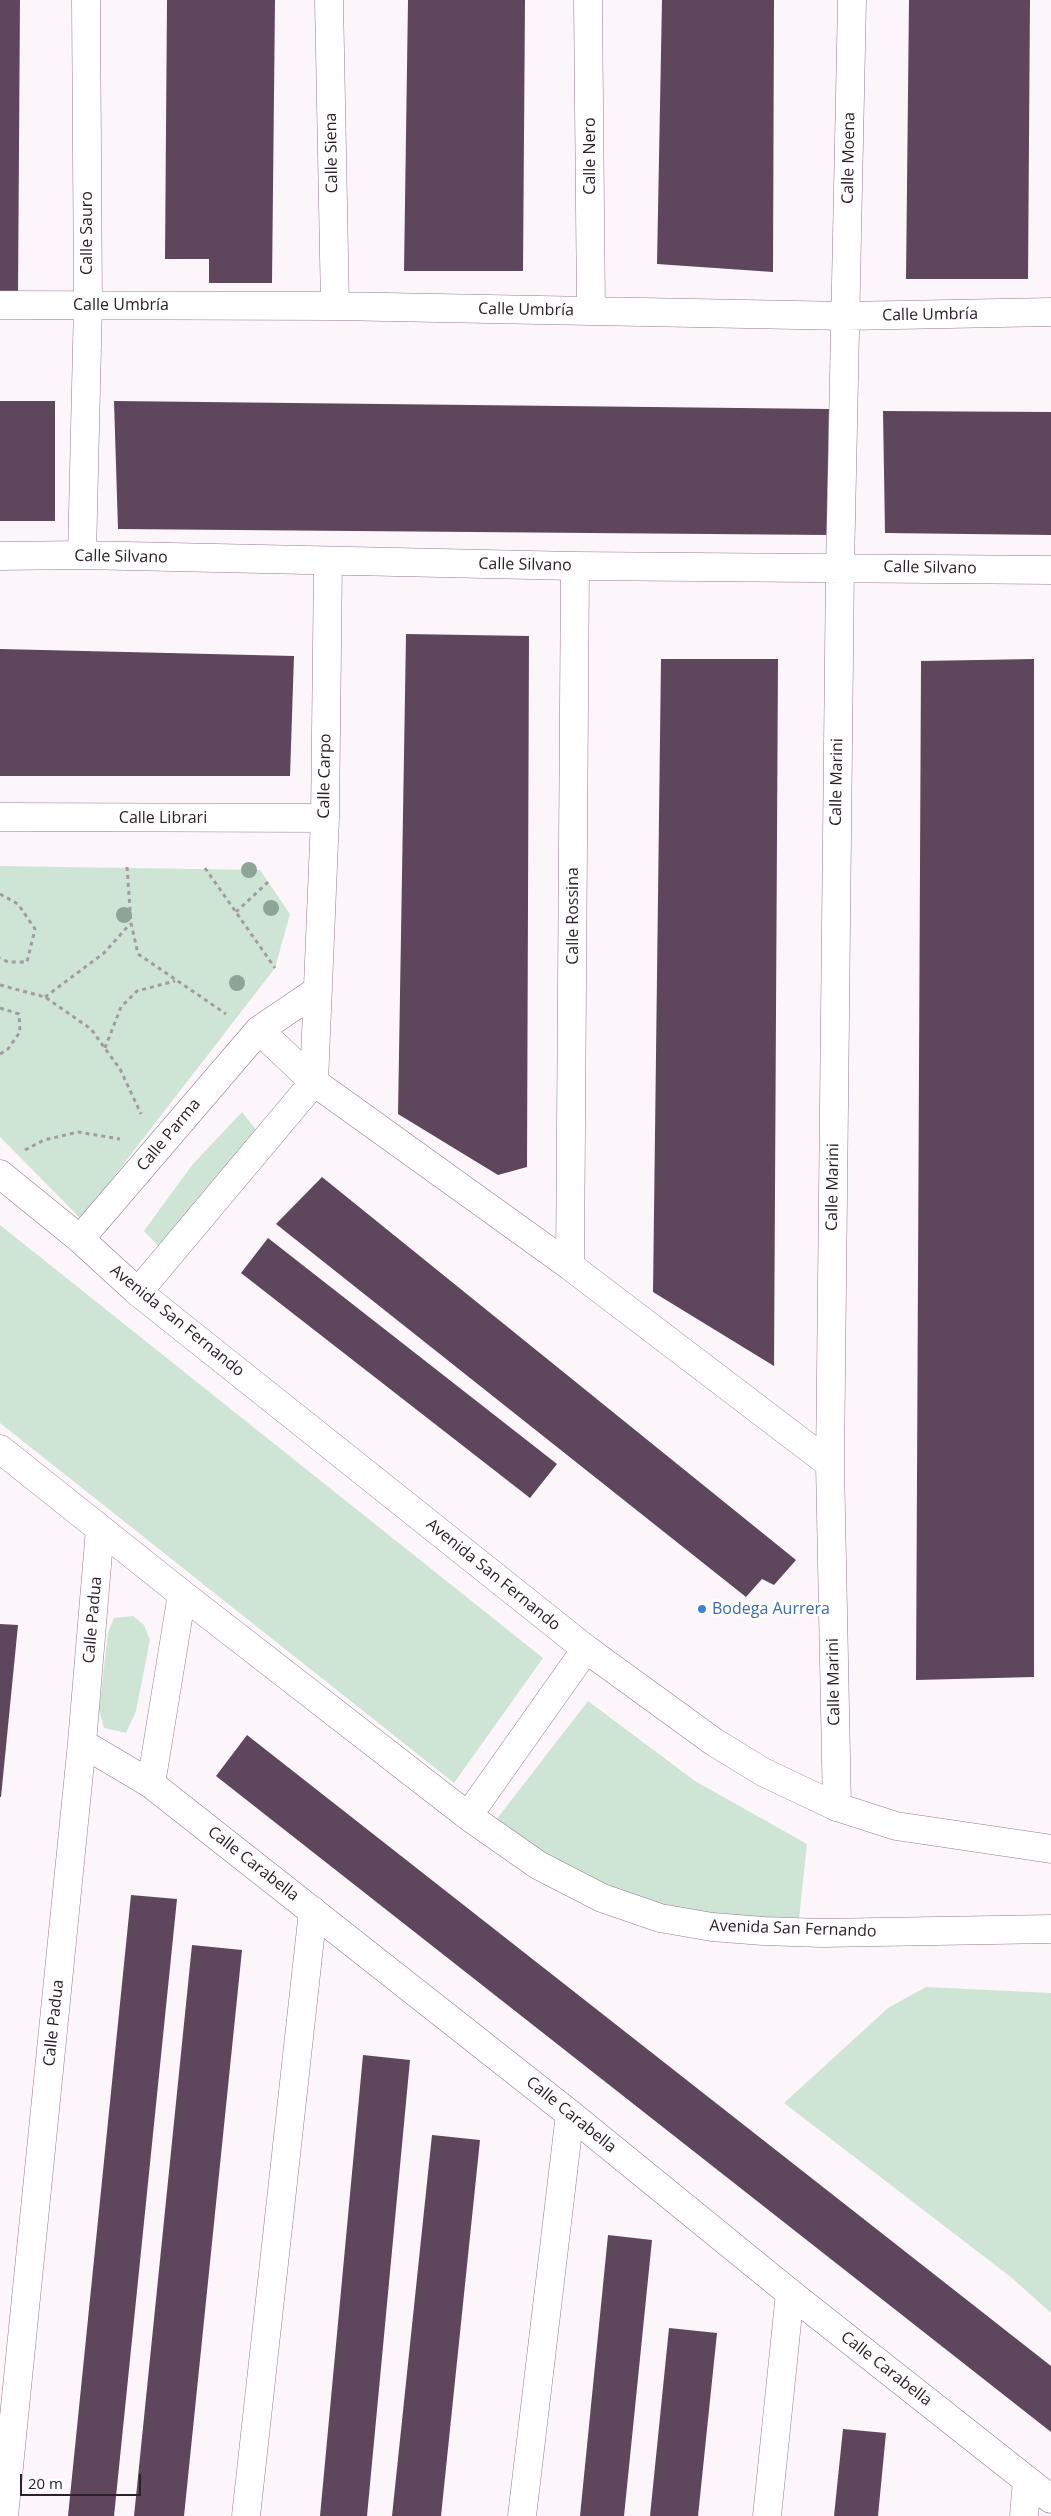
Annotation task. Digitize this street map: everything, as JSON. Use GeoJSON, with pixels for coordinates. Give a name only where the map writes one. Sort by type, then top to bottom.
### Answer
{"type":"FeatureCollection","features":[{"type":"Feature","properties":{"kind":"street","name":"Calle Sauro"},"geometry":{"type":"LineString","coordinates":[[82,555],[88,304],[86,0]]}},
{"type":"Feature","properties":{"kind":"street","name":"Calle Siena"},"geometry":{"type":"LineString","coordinates":[[329,0],[335,306]]}},
{"type":"Feature","properties":{"kind":"street","name":"Calle Nero"},"geometry":{"type":"LineString","coordinates":[[588,0],[591,311]]}},
{"type":"Feature","properties":{"kind":"street","name":"Calle Moena"},"geometry":{"type":"LineString","coordinates":[[840,567],[852,0]]}},
{"type":"Feature","properties":{"kind":"street","name":"Calle Umbría"},"geometry":{"type":"LineString","coordinates":[[0,305],[335,306],[846,316],[1051,312]]}},
{"type":"Feature","properties":{"kind":"street","name":"Calle Silvano"},"geometry":{"type":"LineString","coordinates":[[0,556],[82,555],[328,562],[575,566],[1051,570]]}},
{"type":"Feature","properties":{"kind":"street","name":"Calle Carpo"},"geometry":{"type":"LineString","coordinates":[[314,1082],[325,818],[328,562]]}},
{"type":"Feature","properties":{"kind":"street","name":"Calle Rossina"},"geometry":{"type":"LineString","coordinates":[[570,1266],[575,566]]}},
{"type":"Feature","properties":{"kind":"street","name":"Calle Marini"},"geometry":{"type":"LineString","coordinates":[[837,1807],[830,1464],[840,567]]}},
{"type":"Feature","properties":{"kind":"street","name":"Calle Librari"},"geometry":{"type":"LineString","coordinates":[[0,817],[325,818]]}},
{"type":"Feature","properties":{"kind":"street"},"geometry":{"type":"LineString","coordinates":[[318,990],[259,1030],[314,1082],[570,1266],[830,1464]]}},
{"type":"Feature","properties":{"kind":"street","name":"Calle Parma"},"geometry":{"type":"LineString","coordinates":[[80,1239],[259,1030]]}},
{"type":"Feature","properties":{"kind":"street"},"geometry":{"type":"LineString","coordinates":[[138,1292],[314,1082]]}},
{"type":"Feature","properties":{"kind":"street","name":"Avenida San Fernando"},"geometry":{"type":"LineString","coordinates":[[9,1164],[80,1239],[138,1292],[586,1648],[714,1742],[763,1772],[837,1807],[896,1826],[1051,1849]]}},
{"type":"Feature","properties":{"kind":"street","name":"Avenida San Fernando"},"geometry":{"type":"LineString","coordinates":[[0,1448],[182,1594],[468,1816],[538,1865],[602,1898],[660,1918],[712,1927],[822,1933],[1051,1929]]}},
{"type":"Feature","properties":{"kind":"street","name":"Calle Padua"},"geometry":{"type":"LineString","coordinates":[[4,2516],[82,1743],[100,1529]]}},
{"type":"Feature","properties":{"kind":"street"},"geometry":{"type":"LineString","coordinates":[[151,1784],[182,1594]]}},
{"type":"Feature","properties":{"kind":"street"},"geometry":{"type":"LineString","coordinates":[[468,1816],[586,1648]]}},
{"type":"Feature","properties":{"kind":"street","name":"Calle Carabella"},"geometry":{"type":"LineString","coordinates":[[82,1743],[151,1784],[570,2114],[790,2293],[1051,2499]]}},
{"type":"Feature","properties":{"kind":"street"},"geometry":{"type":"LineString","coordinates":[[246,2516],[313,1911]]}},
{"type":"Feature","properties":{"kind":"street"},"geometry":{"type":"LineString","coordinates":[[522,2516],[570,2114]]}},
{"type":"Feature","properties":{"kind":"street"},"geometry":{"type":"LineString","coordinates":[[767,2516],[790,2293]]}},
{"type":"Feature","properties":{"kind":"street"},"geometry":{"type":"LineString","coordinates":[[1024,2516],[1027,2480]]}},
{"type":"Feature","properties":{"kind":"path"},"geometry":{"type":"LineString","coordinates":[[126,867],[130,923],[138,954],[227,1014]]}},
{"type":"Feature","properties":{"kind":"path"},"geometry":{"type":"LineString","coordinates":[[205,868],[275,968]]}},
{"type":"Feature","properties":{"kind":"path"},"geometry":{"type":"LineString","coordinates":[[236,912],[268,882]]}},
{"type":"Feature","properties":{"kind":"path"},"geometry":{"type":"LineString","coordinates":[[0,894],[18,904],[35,929],[26,962],[8,962],[0,958]]}},
{"type":"Feature","properties":{"kind":"path"},"geometry":{"type":"LineString","coordinates":[[45,997],[104,953],[130,923]]}},
{"type":"Feature","properties":{"kind":"path"},"geometry":{"type":"LineString","coordinates":[[105,1048],[121,1007],[137,991],[176,981]]}},
{"type":"Feature","properties":{"kind":"path"},"geometry":{"type":"LineString","coordinates":[[0,985],[45,997],[91,1029],[120,1069],[144,1122]]}},
{"type":"Feature","properties":{"kind":"path"},"geometry":{"type":"LineString","coordinates":[[0,1008],[19,1014],[20,1032],[8,1049],[0,1054]]}},
{"type":"Feature","properties":{"kind":"path"},"geometry":{"type":"LineString","coordinates":[[9,1164],[44,1140],[78,1132],[122,1140]]}},
{"type":"Feature","properties":{"kind":"green space"},"geometry":{"type":"Polygon","coordinates":[[[0,866],[260,870],[290,914],[275,968],[81,1219],[0,1137],[0,866]]]}},
{"type":"Feature","properties":{"kind":"green space"},"geometry":{"type":"Polygon","coordinates":[[[242,1112],[257,1131],[161,1249],[144,1231],[192,1165],[242,1112]]]}},
{"type":"Feature","properties":{"kind":"green space"},"geometry":{"type":"Polygon","coordinates":[[[0,1225],[543,1658],[454,1783],[0,1423],[0,1225]]]}},
{"type":"Feature","properties":{"kind":"green space"},"geometry":{"type":"Polygon","coordinates":[[[133,1616],[144,1625],[150,1640],[136,1711],[126,1733],[104,1728],[99,1710],[108,1633],[114,1618],[133,1616]]]}},
{"type":"Feature","properties":{"kind":"green space"},"geometry":{"type":"Polygon","coordinates":[[[588,1701],[695,1781],[807,1844],[798,1928],[681,1918],[561,1870],[496,1820],[588,1701]]]}},
{"type":"Feature","properties":{"kind":"green space"},"geometry":{"type":"Polygon","coordinates":[[[926,1987],[1051,1993],[1051,2313],[1012,2278],[784,2103],[888,2008],[926,1987]]]}},
{"type":"Feature","properties":{"kind":"building"},"geometry":{"type":"Polygon","coordinates":[[[0,0],[20,0],[18,293],[0,293],[0,0]]]}},
{"type":"Feature","properties":{"kind":"building"},"geometry":{"type":"Polygon","coordinates":[[[167,0],[275,0],[272,283],[209,283],[209,259],[165,259],[167,0]]]}},
{"type":"Feature","properties":{"kind":"building"},"geometry":{"type":"Polygon","coordinates":[[[408,0],[525,0],[523,271],[404,271],[408,0]]]}},
{"type":"Feature","properties":{"kind":"building"},"geometry":{"type":"Polygon","coordinates":[[[662,0],[774,0],[773,272],[657,264],[662,0]]]}},
{"type":"Feature","properties":{"kind":"building"},"geometry":{"type":"Polygon","coordinates":[[[909,0],[1030,0],[1028,279],[906,279],[909,0]]]}},
{"type":"Feature","properties":{"kind":"building"},"geometry":{"type":"Polygon","coordinates":[[[0,401],[55,401],[55,521],[0,521],[0,401]]]}},
{"type":"Feature","properties":{"kind":"building"},"geometry":{"type":"Polygon","coordinates":[[[114,401],[829,409],[827,535],[118,529],[114,401]]]}},
{"type":"Feature","properties":{"kind":"building"},"geometry":{"type":"Polygon","coordinates":[[[883,411],[1051,412],[1051,535],[885,533],[883,411]]]}},
{"type":"Feature","properties":{"kind":"building"},"geometry":{"type":"Polygon","coordinates":[[[406,634],[529,636],[527,1167],[498,1175],[398,1114],[406,634]]]}},
{"type":"Feature","properties":{"kind":"building"},"geometry":{"type":"Polygon","coordinates":[[[0,649],[294,656],[290,776],[0,776],[0,649]]]}},
{"type":"Feature","properties":{"kind":"building"},"geometry":{"type":"Polygon","coordinates":[[[661,659],[778,659],[774,1366],[653,1292],[661,659]]]}},
{"type":"Feature","properties":{"kind":"building"},"geometry":{"type":"Polygon","coordinates":[[[1034,659],[1034,1677],[916,1680],[921,661],[1034,659]]]}},
{"type":"Feature","properties":{"kind":"building"},"geometry":{"type":"Polygon","coordinates":[[[322,1177],[796,1560],[774,1585],[762,1579],[746,1597],[276,1224],[322,1177]]]}},
{"type":"Feature","properties":{"kind":"building"},"geometry":{"type":"Polygon","coordinates":[[[268,1238],[557,1464],[530,1498],[241,1273],[268,1238]]]}},
{"type":"Feature","properties":{"kind":"building"},"geometry":{"type":"Polygon","coordinates":[[[0,1624],[18,1625],[1,1797],[0,1797],[0,1624]]]}},
{"type":"Feature","properties":{"kind":"building"},"geometry":{"type":"Polygon","coordinates":[[[247,1735],[1051,2366],[1051,2432],[216,1776],[247,1735]]]}},
{"type":"Feature","properties":{"kind":"building"},"geometry":{"type":"Polygon","coordinates":[[[131,1895],[177,1899],[114,2516],[68,2516],[131,1895]]]}},
{"type":"Feature","properties":{"kind":"building"},"geometry":{"type":"Polygon","coordinates":[[[192,1945],[242,1950],[184,2516],[134,2516],[192,1945]]]}},
{"type":"Feature","properties":{"kind":"building"},"geometry":{"type":"Polygon","coordinates":[[[363,2055],[410,2060],[367,2516],[320,2516],[363,2055]]]}},
{"type":"Feature","properties":{"kind":"building"},"geometry":{"type":"Polygon","coordinates":[[[432,2135],[480,2140],[441,2516],[392,2516],[432,2135]]]}},
{"type":"Feature","properties":{"kind":"building"},"geometry":{"type":"Polygon","coordinates":[[[608,2235],[652,2240],[624,2516],[580,2516],[608,2235]]]}},
{"type":"Feature","properties":{"kind":"building"},"geometry":{"type":"Polygon","coordinates":[[[669,2328],[717,2333],[698,2516],[650,2516],[669,2328]]]}},
{"type":"Feature","properties":{"kind":"building"},"geometry":{"type":"Polygon","coordinates":[[[843,2429],[886,2433],[878,2516],[834,2516],[843,2429]]]}},
{"type":"Feature","properties":{"kind":"place","name":"Bodega Aurrera"},"geometry":{"type":"Point","coordinates":[702,1609]}}]}
